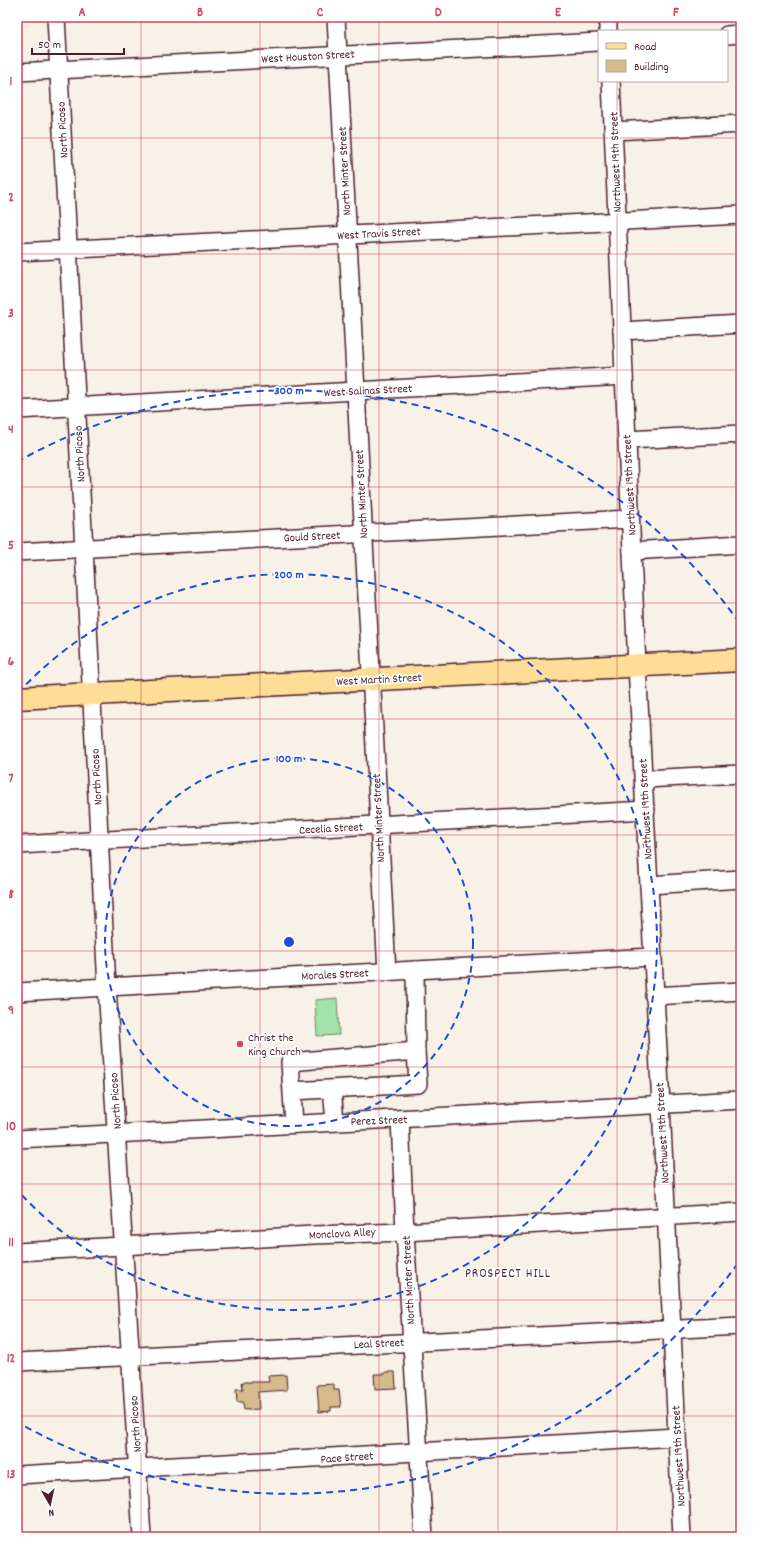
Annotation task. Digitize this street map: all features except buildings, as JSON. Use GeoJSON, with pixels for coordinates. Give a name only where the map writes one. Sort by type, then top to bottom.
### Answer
{"type":"FeatureCollection","features":[{"type":"Feature","properties":{"kind":"main road","name":"West Martin Street"},"geometry":{"type":"LineString","coordinates":[[17,698],[741,660]]}},
{"type":"Feature","properties":{"kind":"street","name":"North Picoso"},"geometry":{"type":"LineString","coordinates":[[56,17],[107,987],[139,1468],[142,1537]]}},
{"type":"Feature","properties":{"kind":"street","name":"North Minter Street"},"geometry":{"type":"LineString","coordinates":[[336,17],[387,972]]}},
{"type":"Feature","properties":{"kind":"street"},"geometry":{"type":"LineString","coordinates":[[608,17],[608,30]]}},
{"type":"Feature","properties":{"kind":"street"},"geometry":{"type":"LineString","coordinates":[[728,35],[741,34]]}},
{"type":"Feature","properties":{"kind":"street","name":"West Houston Street"},"geometry":{"type":"LineString","coordinates":[[17,72],[338,54],[598,42]]}},
{"type":"Feature","properties":{"kind":"street","name":"Northwest 19th Street"},"geometry":{"type":"LineString","coordinates":[[611,82],[637,666],[646,810],[652,957],[661,1105],[682,1537]]}},
{"type":"Feature","properties":{"kind":"street"},"geometry":{"type":"LineString","coordinates":[[614,131],[741,124]]}},
{"type":"Feature","properties":{"kind":"street","name":"West Travis Street"},"geometry":{"type":"LineString","coordinates":[[17,252],[741,215]]}},
{"type":"Feature","properties":{"kind":"street"},"geometry":{"type":"LineString","coordinates":[[622,331],[741,324]]}},
{"type":"Feature","properties":{"kind":"street","name":"West Salinas Street"},"geometry":{"type":"LineString","coordinates":[[17,410],[624,376]]}},
{"type":"Feature","properties":{"kind":"street"},"geometry":{"type":"LineString","coordinates":[[627,440],[741,434]]}},
{"type":"Feature","properties":{"kind":"street","name":"Gould Street"},"geometry":{"type":"LineString","coordinates":[[17,552],[630,519]]}},
{"type":"Feature","properties":{"kind":"street"},"geometry":{"type":"LineString","coordinates":[[632,551],[741,544]]}},
{"type":"Feature","properties":{"kind":"street"},"geometry":{"type":"LineString","coordinates":[[644,779],[741,774]]}},
{"type":"Feature","properties":{"kind":"street","name":"Cecelia Street"},"geometry":{"type":"LineString","coordinates":[[17,845],[646,810]]}},
{"type":"Feature","properties":{"kind":"street"},"geometry":{"type":"LineString","coordinates":[[649,885],[741,879]]}},
{"type":"Feature","properties":{"kind":"street","name":"Morales Street"},"geometry":{"type":"LineString","coordinates":[[17,992],[652,957]]}},
{"type":"Feature","properties":{"kind":"street"},"geometry":{"type":"LineString","coordinates":[[292,1092],[418,1084],[415,970]]}},
{"type":"Feature","properties":{"kind":"street"},"geometry":{"type":"LineString","coordinates":[[654,996],[741,991]]}},
{"type":"Feature","properties":{"kind":"street"},"geometry":{"type":"LineString","coordinates":[[294,1124],[290,1062],[416,1051]]}},
{"type":"Feature","properties":{"kind":"street"},"geometry":{"type":"LineString","coordinates":[[332,1089],[335,1121]]}},
{"type":"Feature","properties":{"kind":"street","name":"Perez Street"},"geometry":{"type":"LineString","coordinates":[[17,1139],[741,1100]]}},
{"type":"Feature","properties":{"kind":"street","name":"North Minter Street"},"geometry":{"type":"LineString","coordinates":[[400,1119],[405,1232],[424,1537]]}},
{"type":"Feature","properties":{"kind":"street","name":"Monclova Alley"},"geometry":{"type":"LineString","coordinates":[[17,1252],[313,1235],[405,1232],[741,1212]]}},
{"type":"Feature","properties":{"kind":"street","name":"Leal Street"},"geometry":{"type":"LineString","coordinates":[[17,1362],[412,1341],[741,1326]]}},
{"type":"Feature","properties":{"kind":"street","name":"Pace Street"},"geometry":{"type":"LineString","coordinates":[[17,1475],[677,1437]]}},
{"type":"Feature","properties":{"kind":"green space"},"geometry":{"type":"Polygon","coordinates":[[[337,998],[339,1035],[317,1036],[315,1000],[337,998]]]}},
{"type":"Feature","properties":{"kind":"place","name":"Christ the King Church"},"geometry":{"type":"Point","coordinates":[240,1044]}},
{"type":"Feature","properties":{"kind":"district","name":"PROSPECT HILL"},"geometry":{"type":"Point","coordinates":[508,1272]}}]}
